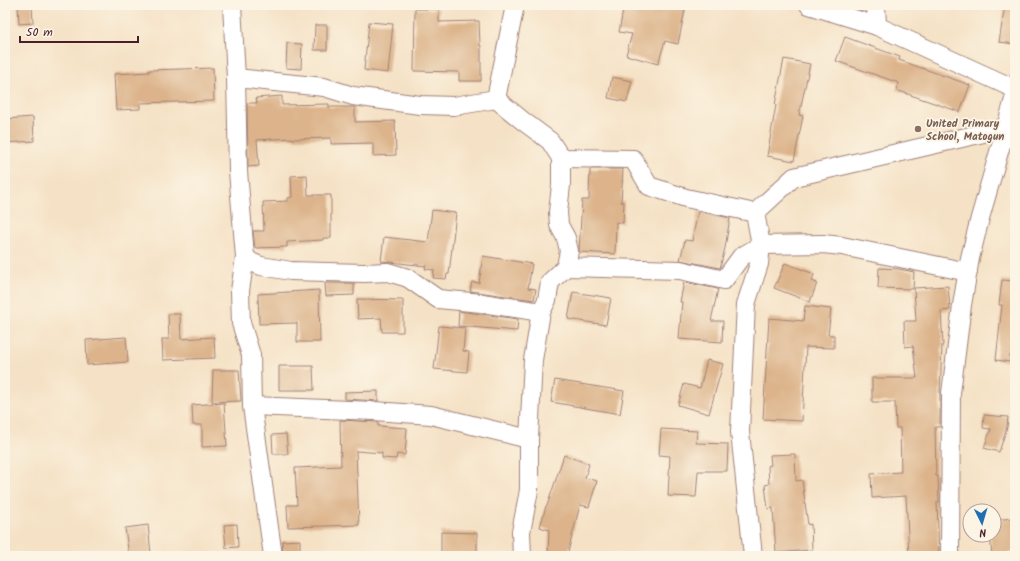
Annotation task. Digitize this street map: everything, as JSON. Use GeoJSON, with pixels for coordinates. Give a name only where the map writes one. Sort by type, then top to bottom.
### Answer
{"type":"FeatureCollection","features":[{"type":"Feature","properties":{"kind":"street"},"geometry":{"type":"LineString","coordinates":[[232,5],[236,78],[238,171],[245,257],[240,291],[242,323],[251,355],[252,406],[273,556]]}},
{"type":"Feature","properties":{"kind":"street"},"geometry":{"type":"LineString","coordinates":[[496,99],[515,5]]}},
{"type":"Feature","properties":{"kind":"street"},"geometry":{"type":"LineString","coordinates":[[809,5],[876,26],[1015,89]]}},
{"type":"Feature","properties":{"kind":"street"},"geometry":{"type":"LineString","coordinates":[[876,5],[876,26]]}},
{"type":"Feature","properties":{"kind":"street"},"geometry":{"type":"LineString","coordinates":[[236,78],[324,87],[353,96],[420,105],[454,106],[496,99],[550,141],[561,158],[561,185],[558,212],[559,225],[566,238],[569,251],[566,267],[550,282],[547,300],[542,312],[533,360],[529,439],[529,490],[521,532],[522,556]]}},
{"type":"Feature","properties":{"kind":"street"},"geometry":{"type":"LineString","coordinates":[[950,556],[951,393],[962,305],[980,218],[1015,96]]}},
{"type":"Feature","properties":{"kind":"street"},"geometry":{"type":"LineString","coordinates":[[755,214],[794,177],[1005,128]]}},
{"type":"Feature","properties":{"kind":"street"},"geometry":{"type":"LineString","coordinates":[[561,158],[633,159],[648,186],[686,198],[755,214]]}},
{"type":"Feature","properties":{"kind":"street"},"geometry":{"type":"LineString","coordinates":[[753,556],[740,432],[746,304],[759,264],[761,245],[755,214]]}},
{"type":"Feature","properties":{"kind":"street"},"geometry":{"type":"LineString","coordinates":[[566,267],[680,270],[724,280],[741,258],[761,245],[823,244],[842,246],[968,272]]}},
{"type":"Feature","properties":{"kind":"street"},"geometry":{"type":"LineString","coordinates":[[245,257],[251,262],[261,266],[291,271],[364,273],[388,272],[408,278],[438,299],[476,302],[542,312]]}},
{"type":"Feature","properties":{"kind":"street"},"geometry":{"type":"LineString","coordinates":[[252,406],[431,415],[529,439]]}},
{"type":"Feature","properties":{"kind":"building"},"geometry":{"type":"Polygon","coordinates":[[[18,5],[32,5],[33,23],[19,24],[18,5]]]}},
{"type":"Feature","properties":{"kind":"building"},"geometry":{"type":"Polygon","coordinates":[[[624,5],[686,5],[678,44],[665,41],[658,64],[626,55],[632,34],[619,32],[624,5]]]}},
{"type":"Feature","properties":{"kind":"building"},"geometry":{"type":"Polygon","coordinates":[[[1005,5],[1015,5],[1015,44],[999,42],[1005,5]]]}},
{"type":"Feature","properties":{"kind":"building"},"geometry":{"type":"Polygon","coordinates":[[[415,9],[439,9],[439,22],[479,21],[481,81],[459,81],[459,72],[414,71],[415,9]]]}},
{"type":"Feature","properties":{"kind":"building"},"geometry":{"type":"Polygon","coordinates":[[[369,22],[393,24],[388,73],[364,70],[369,22]]]}},
{"type":"Feature","properties":{"kind":"building"},"geometry":{"type":"Polygon","coordinates":[[[315,25],[327,25],[327,50],[314,50],[315,25]]]}},
{"type":"Feature","properties":{"kind":"building"},"geometry":{"type":"Polygon","coordinates":[[[845,37],[900,57],[899,60],[970,85],[960,112],[896,90],[899,83],[836,61],[845,37]]]}},
{"type":"Feature","properties":{"kind":"building"},"geometry":{"type":"Polygon","coordinates":[[[287,43],[302,44],[301,69],[286,68],[287,43]]]}},
{"type":"Feature","properties":{"kind":"building"},"geometry":{"type":"Polygon","coordinates":[[[784,59],[810,64],[799,115],[803,116],[794,161],[767,156],[784,59]]]}},
{"type":"Feature","properties":{"kind":"building"},"geometry":{"type":"Polygon","coordinates":[[[213,68],[214,101],[140,103],[140,109],[116,110],[114,74],[149,72],[149,70],[213,68]]]}},
{"type":"Feature","properties":{"kind":"building"},"geometry":{"type":"Polygon","coordinates":[[[612,77],[632,81],[627,102],[608,98],[612,77]]]}},
{"type":"Feature","properties":{"kind":"building"},"geometry":{"type":"Polygon","coordinates":[[[282,96],[282,105],[329,104],[329,107],[355,107],[355,122],[395,121],[396,155],[373,156],[373,143],[331,144],[331,138],[257,140],[259,166],[248,167],[247,103],[257,103],[256,98],[282,96]]]}},
{"type":"Feature","properties":{"kind":"building"},"geometry":{"type":"Polygon","coordinates":[[[33,117],[34,141],[5,143],[5,119],[33,117]]]}},
{"type":"Feature","properties":{"kind":"building"},"geometry":{"type":"Polygon","coordinates":[[[590,169],[623,169],[621,202],[624,202],[623,223],[616,222],[615,254],[579,252],[582,200],[589,200],[590,169]]]}},
{"type":"Feature","properties":{"kind":"building"},"geometry":{"type":"Polygon","coordinates":[[[307,175],[308,195],[331,195],[331,238],[323,238],[323,240],[287,242],[287,247],[255,248],[253,231],[264,231],[263,202],[288,201],[288,198],[292,197],[291,176],[307,175]]]}},
{"type":"Feature","properties":{"kind":"building"},"geometry":{"type":"Polygon","coordinates":[[[432,210],[456,213],[449,274],[447,274],[446,279],[433,278],[434,270],[425,269],[426,266],[381,261],[384,237],[428,242],[432,210]]]}},
{"type":"Feature","properties":{"kind":"building"},"geometry":{"type":"Polygon","coordinates":[[[698,211],[730,218],[720,268],[680,260],[685,240],[692,241],[698,211]]]}},
{"type":"Feature","properties":{"kind":"building"},"geometry":{"type":"Polygon","coordinates":[[[483,256],[532,264],[528,288],[536,289],[534,300],[470,291],[472,282],[479,283],[483,256]]]}},
{"type":"Feature","properties":{"kind":"building"},"geometry":{"type":"Polygon","coordinates":[[[785,263],[814,274],[812,281],[817,283],[810,302],[774,288],[785,263]]]}},
{"type":"Feature","properties":{"kind":"building"},"geometry":{"type":"Polygon","coordinates":[[[879,268],[899,269],[914,272],[913,289],[878,288],[879,268]]]}},
{"type":"Feature","properties":{"kind":"building"},"geometry":{"type":"Polygon","coordinates":[[[1002,280],[1015,281],[1015,356],[1010,355],[1010,362],[996,360],[1002,305],[999,305],[1002,280]]]}},
{"type":"Feature","properties":{"kind":"building"},"geometry":{"type":"Polygon","coordinates":[[[684,282],[718,289],[711,321],[723,321],[722,342],[679,339],[682,302],[680,302],[684,282]]]}},
{"type":"Feature","properties":{"kind":"building"},"geometry":{"type":"Polygon","coordinates":[[[325,283],[354,283],[354,295],[326,296],[325,283]]]}},
{"type":"Feature","properties":{"kind":"building"},"geometry":{"type":"Polygon","coordinates":[[[948,286],[950,310],[941,311],[943,345],[940,392],[940,427],[935,427],[936,476],[938,476],[939,502],[937,502],[939,556],[909,556],[906,496],[872,498],[871,474],[901,472],[900,428],[896,428],[895,402],[872,402],[872,378],[917,378],[913,346],[905,347],[904,321],[916,321],[914,288],[948,286]]]}},
{"type":"Feature","properties":{"kind":"building"},"geometry":{"type":"Polygon","coordinates":[[[319,290],[320,342],[297,342],[297,323],[259,324],[258,294],[319,290]]]}},
{"type":"Feature","properties":{"kind":"building"},"geometry":{"type":"Polygon","coordinates":[[[573,292],[611,298],[606,325],[568,319],[573,292]]]}},
{"type":"Feature","properties":{"kind":"building"},"geometry":{"type":"Polygon","coordinates":[[[357,299],[403,300],[403,332],[382,332],[381,318],[358,319],[357,299]]]}},
{"type":"Feature","properties":{"kind":"building"},"geometry":{"type":"Polygon","coordinates":[[[805,306],[831,309],[828,335],[834,335],[834,348],[806,347],[802,421],[763,419],[769,318],[803,321],[805,306]]]}},
{"type":"Feature","properties":{"kind":"building"},"geometry":{"type":"Polygon","coordinates":[[[459,311],[518,319],[517,331],[458,326],[459,311]]]}},
{"type":"Feature","properties":{"kind":"building"},"geometry":{"type":"Polygon","coordinates":[[[168,314],[180,314],[181,339],[214,337],[215,358],[163,360],[162,339],[169,339],[168,314]]]}},
{"type":"Feature","properties":{"kind":"building"},"geometry":{"type":"Polygon","coordinates":[[[439,326],[465,328],[463,351],[469,352],[467,372],[434,369],[439,326]]]}},
{"type":"Feature","properties":{"kind":"building"},"geometry":{"type":"Polygon","coordinates":[[[126,337],[128,362],[87,365],[86,340],[126,337]]]}},
{"type":"Feature","properties":{"kind":"building"},"geometry":{"type":"Polygon","coordinates":[[[707,360],[723,364],[709,414],[678,405],[684,384],[700,388],[707,360]]]}},
{"type":"Feature","properties":{"kind":"building"},"geometry":{"type":"Polygon","coordinates":[[[279,366],[313,366],[314,390],[279,390],[279,366]]]}},
{"type":"Feature","properties":{"kind":"building"},"geometry":{"type":"Polygon","coordinates":[[[213,370],[239,370],[241,401],[212,402],[213,370]]]}},
{"type":"Feature","properties":{"kind":"building"},"geometry":{"type":"Polygon","coordinates":[[[555,380],[624,391],[620,414],[551,402],[555,380]]]}},
{"type":"Feature","properties":{"kind":"building"},"geometry":{"type":"Polygon","coordinates":[[[378,391],[378,401],[345,399],[345,392],[378,391]]]}},
{"type":"Feature","properties":{"kind":"building"},"geometry":{"type":"Polygon","coordinates":[[[224,403],[227,446],[202,447],[202,425],[193,425],[192,405],[224,403]]]}},
{"type":"Feature","properties":{"kind":"building"},"geometry":{"type":"Polygon","coordinates":[[[984,415],[1008,417],[1007,427],[999,452],[984,448],[991,429],[983,428],[984,415]]]}},
{"type":"Feature","properties":{"kind":"building"},"geometry":{"type":"Polygon","coordinates":[[[340,420],[378,422],[378,426],[407,428],[405,455],[397,454],[396,459],[382,458],[382,453],[356,451],[359,525],[288,527],[287,505],[297,505],[295,468],[341,466],[340,420]]]}},
{"type":"Feature","properties":{"kind":"building"},"geometry":{"type":"Polygon","coordinates":[[[661,429],[697,431],[696,443],[728,444],[727,471],[698,471],[696,497],[668,496],[670,456],[659,455],[661,429]]]}},
{"type":"Feature","properties":{"kind":"building"},"geometry":{"type":"Polygon","coordinates":[[[286,434],[288,454],[273,454],[272,435],[286,434]]]}},
{"type":"Feature","properties":{"kind":"building"},"geometry":{"type":"Polygon","coordinates":[[[795,454],[796,481],[802,480],[808,525],[811,524],[812,550],[776,553],[773,508],[768,509],[765,485],[769,484],[768,466],[771,465],[770,455],[795,454]]]}},
{"type":"Feature","properties":{"kind":"building"},"geometry":{"type":"Polygon","coordinates":[[[564,455],[589,464],[585,478],[597,481],[589,507],[580,505],[567,556],[548,556],[549,530],[540,527],[564,455]]]}},
{"type":"Feature","properties":{"kind":"building"},"geometry":{"type":"Polygon","coordinates":[[[1013,518],[1015,525],[1015,552],[992,555],[991,543],[1002,543],[1002,519],[1013,518]]]}},
{"type":"Feature","properties":{"kind":"building"},"geometry":{"type":"Polygon","coordinates":[[[237,524],[238,547],[226,548],[224,525],[237,524]]]}},
{"type":"Feature","properties":{"kind":"building"},"geometry":{"type":"Polygon","coordinates":[[[148,525],[151,554],[144,556],[129,556],[125,528],[148,525]]]}},
{"type":"Feature","properties":{"kind":"building"},"geometry":{"type":"Polygon","coordinates":[[[441,532],[477,533],[477,556],[441,556],[441,532]]]}},
{"type":"Feature","properties":{"kind":"building"},"geometry":{"type":"Polygon","coordinates":[[[300,540],[300,553],[283,554],[282,541],[300,540]]]}},
{"type":"Feature","properties":{"kind":"place","name":"United Primary School, Matogun"},"geometry":{"type":"Point","coordinates":[918,129]}}]}
